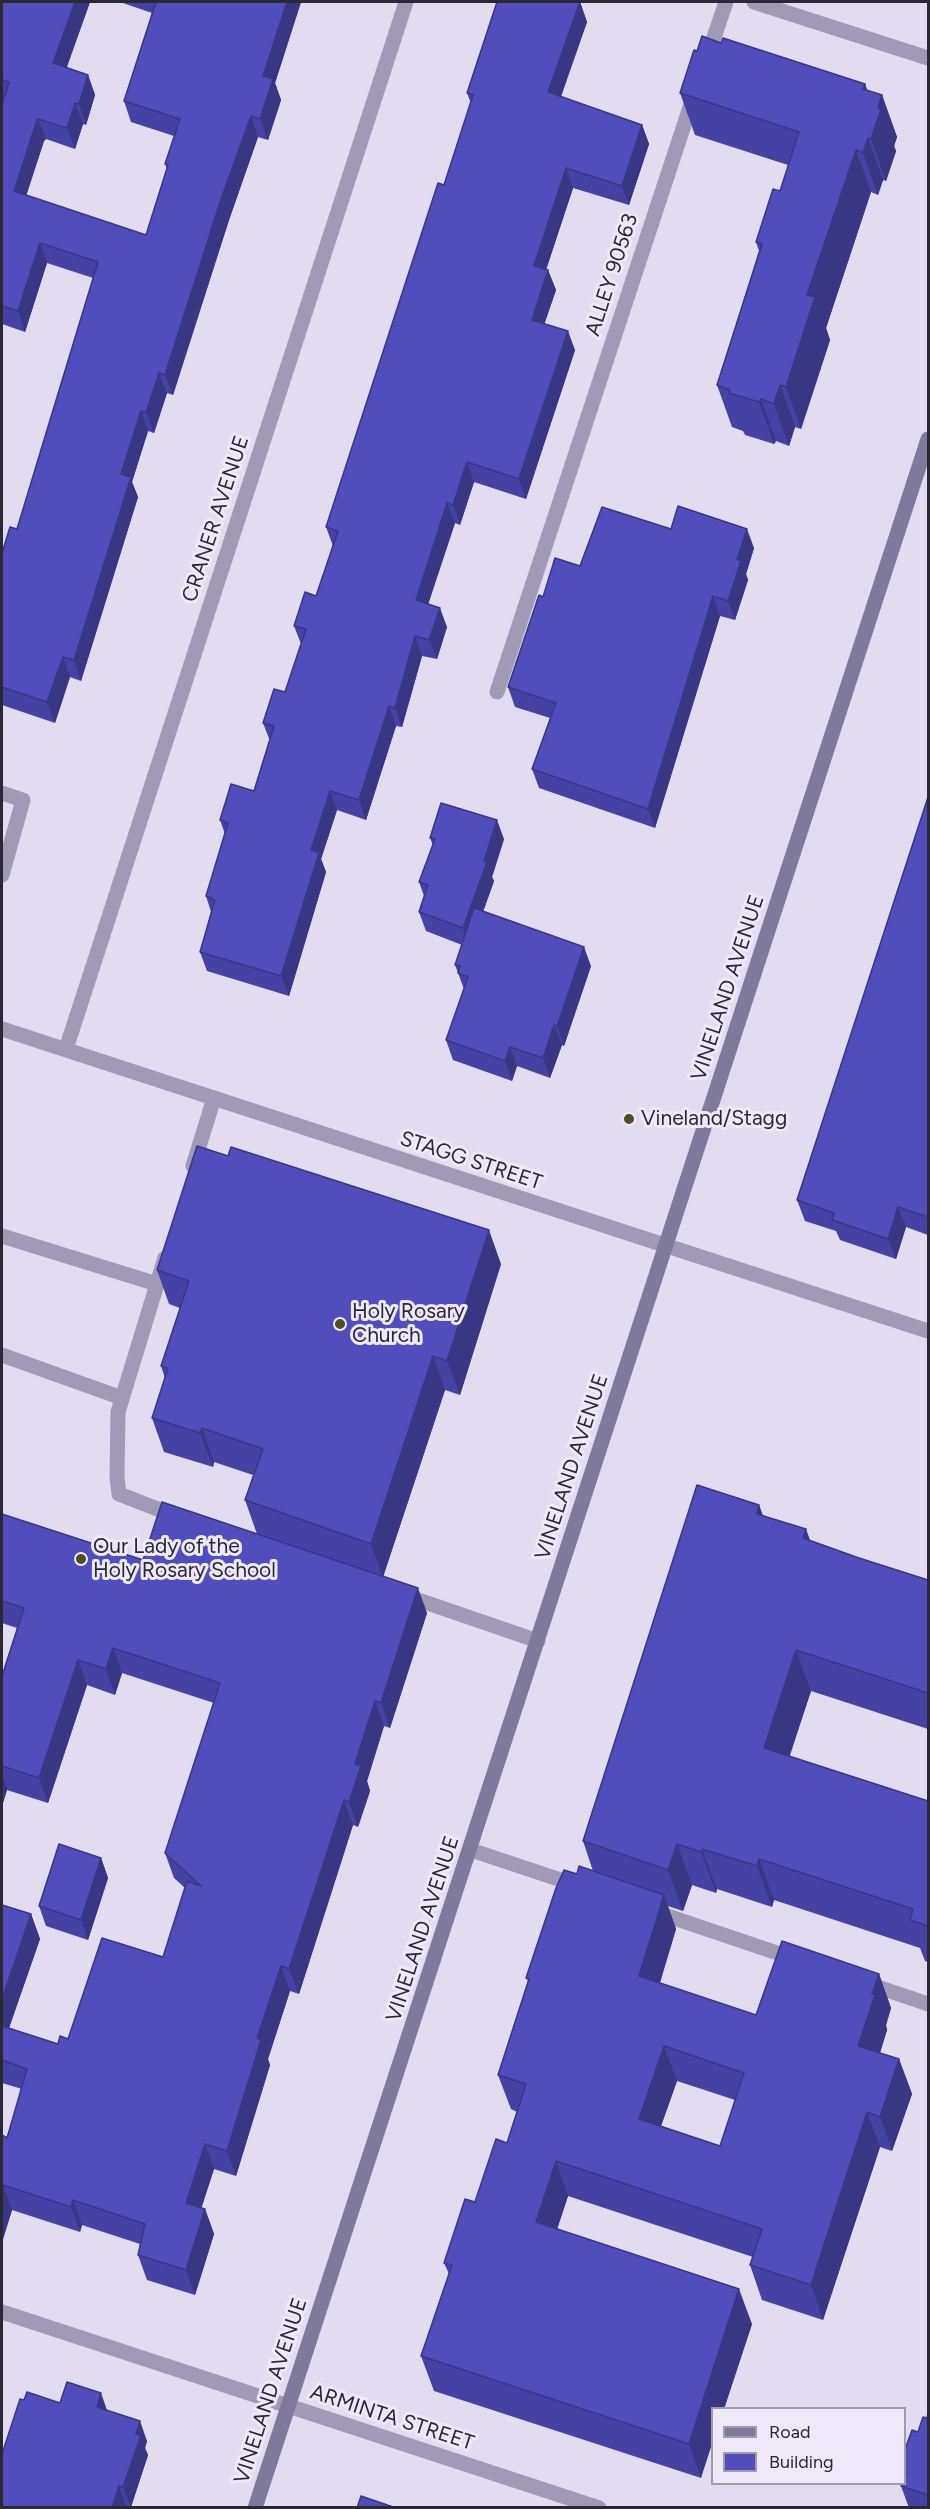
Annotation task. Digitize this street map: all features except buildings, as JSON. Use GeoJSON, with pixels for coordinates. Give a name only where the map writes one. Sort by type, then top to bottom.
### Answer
{"type":"FeatureCollection","features":[{"type":"Feature","properties":{"kind":"main road","name":"VINELAND AVENUE"},"geometry":{"type":"LineString","coordinates":[[255,2508],[928,440]]}},
{"type":"Feature","properties":{"kind":"street","name":"CRANER AVENUE"},"geometry":{"type":"LineString","coordinates":[[66,1049],[406,2]]}},
{"type":"Feature","properties":{"kind":"street","name":"ALLEY 90563"},"geometry":{"type":"LineString","coordinates":[[497,692],[726,2]]}},
{"type":"Feature","properties":{"kind":"street"},"geometry":{"type":"LineString","coordinates":[[754,2],[928,58]]}},
{"type":"Feature","properties":{"kind":"street"},"geometry":{"type":"LineString","coordinates":[[2,793],[23,800],[2,875]]}},
{"type":"Feature","properties":{"kind":"street","name":"STAGG STREET"},"geometry":{"type":"LineString","coordinates":[[2,1029],[928,1331]]}},
{"type":"Feature","properties":{"kind":"street"},"geometry":{"type":"LineString","coordinates":[[189,1181],[214,1098]]}},
{"type":"Feature","properties":{"kind":"street"},"geometry":{"type":"LineString","coordinates":[[2,1236],[157,1284]]}},
{"type":"Feature","properties":{"kind":"street"},"geometry":{"type":"LineString","coordinates":[[171,1238],[118,1412],[117,1477],[120,1494],[137,1503],[198,1524]]}},
{"type":"Feature","properties":{"kind":"street"},"geometry":{"type":"LineString","coordinates":[[2,1355],[122,1398]]}},
{"type":"Feature","properties":{"kind":"street"},"geometry":{"type":"LineString","coordinates":[[390,1590],[538,1641]]}},
{"type":"Feature","properties":{"kind":"street"},"geometry":{"type":"LineString","coordinates":[[471,1850],[595,1892]]}},
{"type":"Feature","properties":{"kind":"street"},"geometry":{"type":"LineString","coordinates":[[640,1907],[806,1963]]}},
{"type":"Feature","properties":{"kind":"street"},"geometry":{"type":"LineString","coordinates":[[851,1978],[928,2004]]}},
{"type":"Feature","properties":{"kind":"street","name":"ARMINTA STREET"},"geometry":{"type":"LineString","coordinates":[[2,2313],[599,2508]]}},
{"type":"Feature","properties":{"kind":"place","name":"Vineland/Stagg"},"geometry":{"type":"Point","coordinates":[629,1119]}},
{"type":"Feature","properties":{"kind":"place","name":"Holy Rosary Church"},"geometry":{"type":"Point","coordinates":[340,1324]}},
{"type":"Feature","properties":{"kind":"place","name":"Our Lady of the Holy Rosary School"},"geometry":{"type":"Point","coordinates":[81,1559]}}]}
